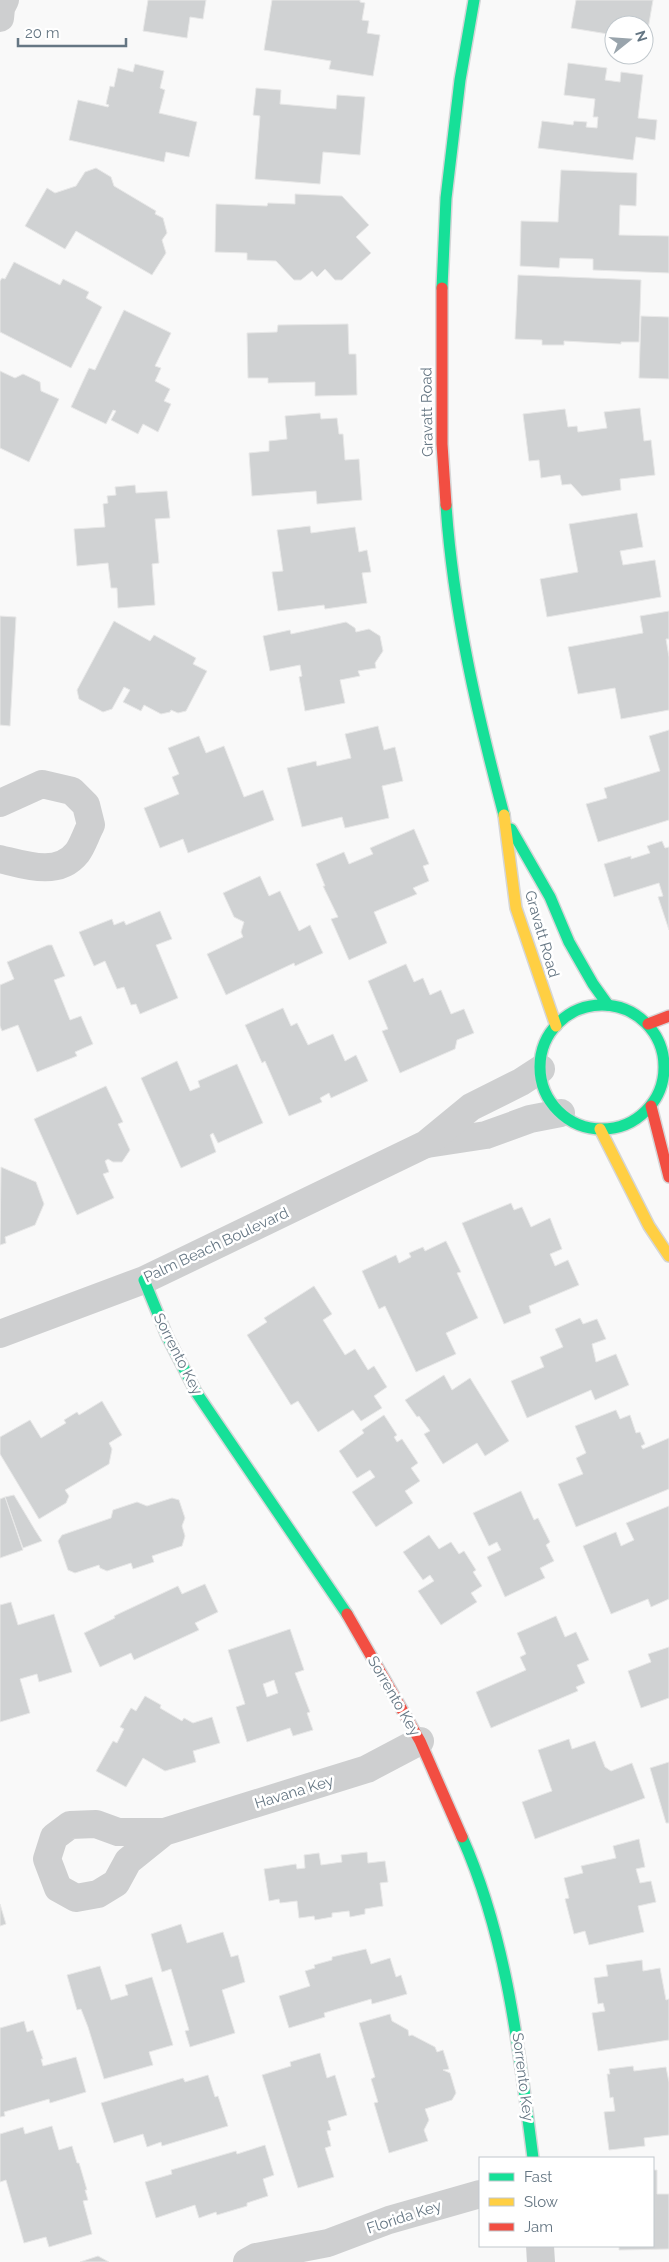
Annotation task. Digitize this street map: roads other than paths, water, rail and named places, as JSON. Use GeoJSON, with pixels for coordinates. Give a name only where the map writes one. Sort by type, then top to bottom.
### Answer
{"type":"FeatureCollection","features":[{"type":"Feature","properties":{"kind":"street"},"geometry":{"type":"LineString","coordinates":[[0,18],[0,8],[5,0]]}},
{"type":"Feature","properties":{"kind":"street","name":"Gravatt Road"},"geometry":{"type":"LineString","coordinates":[[474,0],[460,80],[446,198],[440,318],[442,444],[448,536],[461,628],[479,722],[505,819],[516,908],[556,1026]]}},
{"type":"Feature","properties":{"kind":"street"},"geometry":{"type":"LineString","coordinates":[[0,802],[42,784],[72,791],[86,805],[91,826],[76,854],[60,865],[41,868],[0,859]]}},
{"type":"Feature","properties":{"kind":"street","name":"Gravatt Road"},"geometry":{"type":"LineString","coordinates":[[505,819],[550,897],[569,942],[608,1005]]}},
{"type":"Feature","properties":{"kind":"street"},"geometry":{"type":"LineString","coordinates":[[608,1005],[636,1014],[648,1024],[657,1038],[667,1068],[651,1106],[637,1119],[619,1127],[600,1129],[579,1124],[561,1113],[550,1100],[543,1085],[540,1068],[542,1053],[547,1039],[556,1026],[571,1014],[588,1007],[608,1005]]}},
{"type":"Feature","properties":{"kind":"street"},"geometry":{"type":"LineString","coordinates":[[648,1024],[669,1016]]}},
{"type":"Feature","properties":{"kind":"street","name":"Palm Beach Boulevard"},"geometry":{"type":"LineString","coordinates":[[0,1334],[144,1280],[426,1144],[471,1107],[521,1082],[540,1068]]}},
{"type":"Feature","properties":{"kind":"street"},"geometry":{"type":"LineString","coordinates":[[651,1106],[669,1177]]}},
{"type":"Feature","properties":{"kind":"street","name":"Palm Beach Boulevard"},"geometry":{"type":"LineString","coordinates":[[426,1144],[486,1135],[530,1119],[561,1113]]}},
{"type":"Feature","properties":{"kind":"street"},"geometry":{"type":"LineString","coordinates":[[600,1129],[649,1226],[669,1256]]}},
{"type":"Feature","properties":{"kind":"street","name":"Sorrento Key"},"geometry":{"type":"LineString","coordinates":[[144,1280],[166,1336],[196,1392],[340,1601],[420,1741],[469,1852],[491,1920],[516,2024],[533,2157]]}},
{"type":"Feature","properties":{"kind":"street","name":"Havana Key"},"geometry":{"type":"LineString","coordinates":[[164,1832],[367,1769],[420,1741]]}},
{"type":"Feature","properties":{"kind":"street","name":"Florida Key"},"geometry":{"type":"LineString","coordinates":[[247,2262],[256,2257],[323,2252],[390,2220],[479,2194]]}},
{"type":"Feature","properties":{"kind":"street"},"geometry":{"type":"LineString","coordinates":[[540,2247],[541,2262]]}}]}
